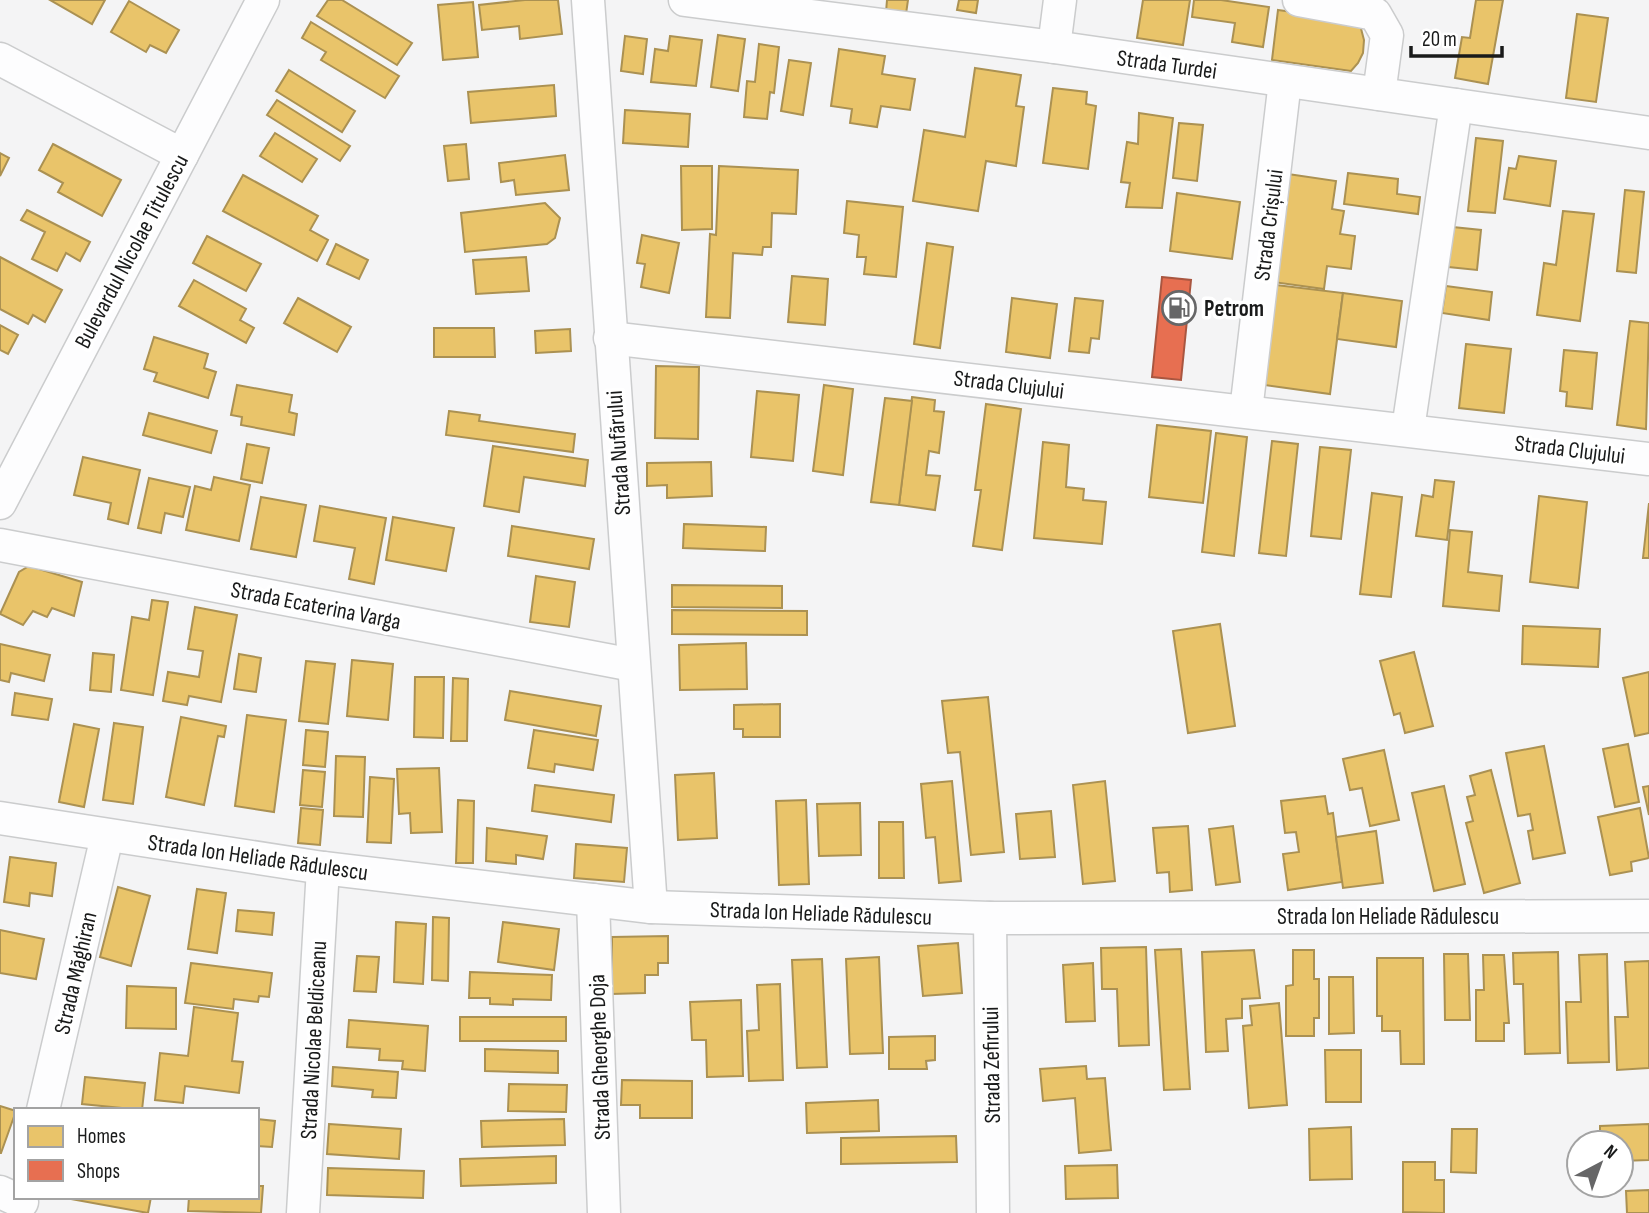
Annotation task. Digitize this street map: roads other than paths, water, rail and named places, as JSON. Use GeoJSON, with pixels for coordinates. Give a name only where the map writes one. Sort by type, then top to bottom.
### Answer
{"type":"FeatureCollection","features":[{"type":"Feature","properties":{"kind":"street","name":"Bulevardul Nicolae Titulescu"},"geometry":{"type":"LineString","coordinates":[[0,503],[263,0]]}},
{"type":"Feature","properties":{"kind":"street","name":"Strada Nufărului"},"geometry":{"type":"LineString","coordinates":[[588,0],[651,907]]}},
{"type":"Feature","properties":{"kind":"street","name":"Strada Turdei"},"geometry":{"type":"LineString","coordinates":[[685,0],[1054,47],[1649,133]]}},
{"type":"Feature","properties":{"kind":"street"},"geometry":{"type":"LineString","coordinates":[[1054,47],[1060,0]]}},
{"type":"Feature","properties":{"kind":"street"},"geometry":{"type":"LineString","coordinates":[[1300,0],[1375,14],[1387,35],[1379,94]]}},
{"type":"Feature","properties":{"kind":"street"},"geometry":{"type":"LineString","coordinates":[[0,59],[181,155]]}},
{"type":"Feature","properties":{"kind":"street","name":"Strada Crișului"},"geometry":{"type":"LineString","coordinates":[[1245,411],[1285,81]]}},
{"type":"Feature","properties":{"kind":"street"},"geometry":{"type":"LineString","coordinates":[[1408,429],[1456,106]]}},
{"type":"Feature","properties":{"kind":"street","name":"Strada Clujului"},"geometry":{"type":"LineString","coordinates":[[610,338],[1649,459]]}},
{"type":"Feature","properties":{"kind":"street","name":"Strada Ecaterina Varga"},"geometry":{"type":"LineString","coordinates":[[0,545],[633,665]]}},
{"type":"Feature","properties":{"kind":"street","name":"Strada Ion Heliade Rădulescu"},"geometry":{"type":"LineString","coordinates":[[0,818],[323,868],[651,907],[990,918],[1649,916]]}},
{"type":"Feature","properties":{"kind":"street","name":"Strada Măghiran"},"geometry":{"type":"LineString","coordinates":[[43,1108],[107,836]]}},
{"type":"Feature","properties":{"kind":"street","name":"Strada Nicolae Beldiceanu"},"geometry":{"type":"LineString","coordinates":[[303,1213],[323,868]]}},
{"type":"Feature","properties":{"kind":"street","name":"Strada Gheorghe Doja"},"geometry":{"type":"LineString","coordinates":[[593,900],[604,1213]]}},
{"type":"Feature","properties":{"kind":"street","name":"Strada Zefirului"},"geometry":{"type":"LineString","coordinates":[[990,918],[993,1213]]}},
{"type":"Feature","properties":{"kind":"place","name":"Petrom"},"geometry":{"type":"Point","coordinates":[1179,308]}}]}
